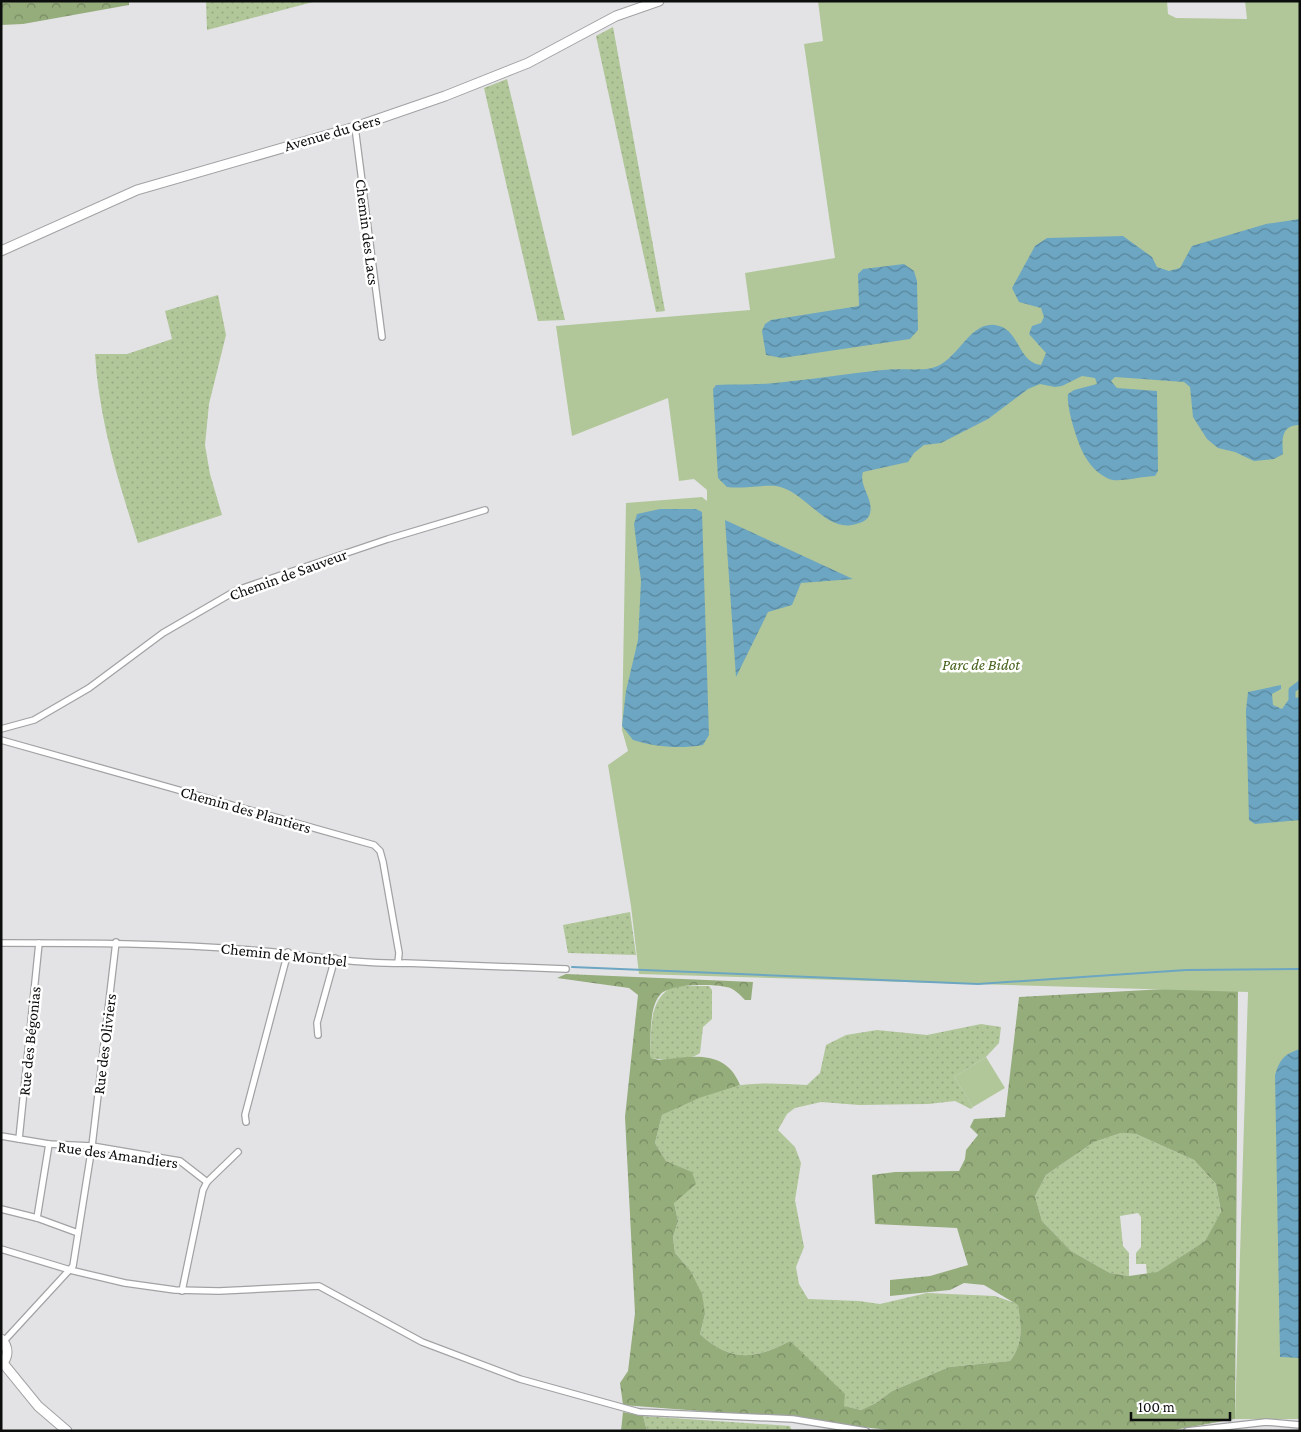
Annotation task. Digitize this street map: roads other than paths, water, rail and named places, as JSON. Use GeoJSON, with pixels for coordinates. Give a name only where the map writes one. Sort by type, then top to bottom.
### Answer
{"type":"FeatureCollection","features":[{"type":"Feature","properties":{"kind":"main road","name":"Avenue du Gers"},"geometry":{"type":"LineString","coordinates":[[1,251],[137,190],[355,127],[445,96],[548,53],[616,16],[659,1]]}},
{"type":"Feature","properties":{"kind":"main road"},"geometry":{"type":"LineString","coordinates":[[2,1340],[8,1352],[2,1364],[38,1406],[67,1431]]}},
{"type":"Feature","properties":{"kind":"street","name":"Chemin des Lacs"},"geometry":{"type":"LineString","coordinates":[[355,127],[382,337]]}},
{"type":"Feature","properties":{"kind":"street","name":"Chemin de Sauveur"},"geometry":{"type":"LineString","coordinates":[[1,729],[34,720],[89,688],[163,633],[237,590],[388,539],[485,510]]}},
{"type":"Feature","properties":{"kind":"street","name":"Chemin des Plantiers"},"geometry":{"type":"LineString","coordinates":[[1,740],[374,845],[380,851],[383,862],[399,953],[398,963]]}},
{"type":"Feature","properties":{"kind":"street","name":"Chemin de Montbel"},"geometry":{"type":"LineString","coordinates":[[1,943],[116,942],[288,952],[388,964],[566,969]]}},
{"type":"Feature","properties":{"kind":"street","name":"Rue des Oliviers"},"geometry":{"type":"LineString","coordinates":[[70,1270],[73,1266],[92,1146],[116,942]]}},
{"type":"Feature","properties":{"kind":"street","name":"Rue des Bégonias"},"geometry":{"type":"LineString","coordinates":[[19,1139],[39,943]]}},
{"type":"Feature","properties":{"kind":"street"},"geometry":{"type":"LineString","coordinates":[[246,1122],[245,1115],[288,952]]}},
{"type":"Feature","properties":{"kind":"street"},"geometry":{"type":"LineString","coordinates":[[318,1035],[317,1023],[335,958]]}},
{"type":"Feature","properties":{"kind":"street","name":"Rue des Amandiers"},"geometry":{"type":"LineString","coordinates":[[1,1136],[49,1144],[92,1146],[180,1161],[207,1182]]}},
{"type":"Feature","properties":{"kind":"street"},"geometry":{"type":"LineString","coordinates":[[37,1218],[49,1144]]}},
{"type":"Feature","properties":{"kind":"street"},"geometry":{"type":"LineString","coordinates":[[182,1290],[203,1190],[207,1182],[238,1152]]}},
{"type":"Feature","properties":{"kind":"street"},"geometry":{"type":"LineString","coordinates":[[1,1210],[37,1218],[78,1233]]}},
{"type":"Feature","properties":{"kind":"street"},"geometry":{"type":"LineString","coordinates":[[1,1249],[70,1270],[125,1282],[182,1290],[219,1291],[319,1286],[422,1342],[520,1379],[639,1412],[794,1419],[866,1431]]}},
{"type":"Feature","properties":{"kind":"street"},"geometry":{"type":"LineString","coordinates":[[2,1340],[70,1270]]}},
{"type":"Feature","properties":{"kind":"street"},"geometry":{"type":"LineString","coordinates":[[1186,1431],[1266,1422],[1300,1424]]}},
{"type":"Feature","properties":{"kind":"water"},"geometry":{"type":"Polygon","coordinates":[[[1300,219],[1300,425],[1289,427],[1286,430],[1283,438],[1283,454],[1274,459],[1254,461],[1235,452],[1218,448],[1207,439],[1193,417],[1190,387],[1184,382],[1115,377],[1111,381],[1117,388],[1157,391],[1158,471],[1155,476],[1118,480],[1109,479],[1090,465],[1073,426],[1068,394],[1074,390],[1097,384],[1095,378],[1082,376],[1062,386],[1055,387],[1040,384],[1028,389],[988,419],[941,443],[924,445],[914,453],[908,462],[863,472],[863,483],[871,510],[869,516],[858,524],[845,525],[835,523],[787,489],[776,486],[727,487],[718,478],[713,389],[716,385],[776,383],[883,370],[932,368],[949,358],[977,330],[995,325],[1003,327],[1009,332],[1027,358],[1033,363],[1041,365],[1046,353],[1029,334],[1032,326],[1041,323],[1044,317],[1041,308],[1019,302],[1012,288],[1035,246],[1047,238],[1123,236],[1152,257],[1157,267],[1169,271],[1180,268],[1192,246],[1266,224],[1300,219]]]}},
{"type":"Feature","properties":{"kind":"water"},"geometry":{"type":"Polygon","coordinates":[[[904,264],[914,271],[917,281],[918,330],[910,339],[782,358],[766,355],[762,331],[765,324],[771,320],[859,306],[858,274],[863,269],[904,264]]]}},
{"type":"Feature","properties":{"kind":"water"},"geometry":{"type":"Polygon","coordinates":[[[660,509],[696,509],[702,512],[709,735],[703,745],[658,746],[633,740],[622,726],[626,691],[638,640],[641,581],[634,524],[637,514],[660,509]]]}},
{"type":"Feature","properties":{"kind":"water"},"geometry":{"type":"Polygon","coordinates":[[[725,520],[853,579],[801,583],[792,605],[768,612],[736,677],[725,520]]]}},
{"type":"Feature","properties":{"kind":"water"},"geometry":{"type":"Polygon","coordinates":[[[1281,685],[1281,689],[1272,694],[1273,705],[1282,709],[1289,699],[1300,697],[1300,820],[1255,824],[1249,820],[1246,710],[1248,692],[1281,685]]]}},
{"type":"Feature","properties":{"kind":"water"},"geometry":{"type":"Polygon","coordinates":[[[1300,1049],[1300,1358],[1280,1357],[1275,1075],[1283,1058],[1300,1049]]]}},
{"type":"Feature","properties":{"kind":"waterway"},"geometry":{"type":"LineString","coordinates":[[1292,698],[1292,690],[1300,684]]}},
{"type":"Feature","properties":{"kind":"waterway"},"geometry":{"type":"LineString","coordinates":[[572,967],[978,984],[1186,970],[1300,969]]}},
{"type":"Feature","properties":{"kind":"park label","name":"Parc de Bidot"},"geometry":{"type":"Point","coordinates":[981,664]}}]}
